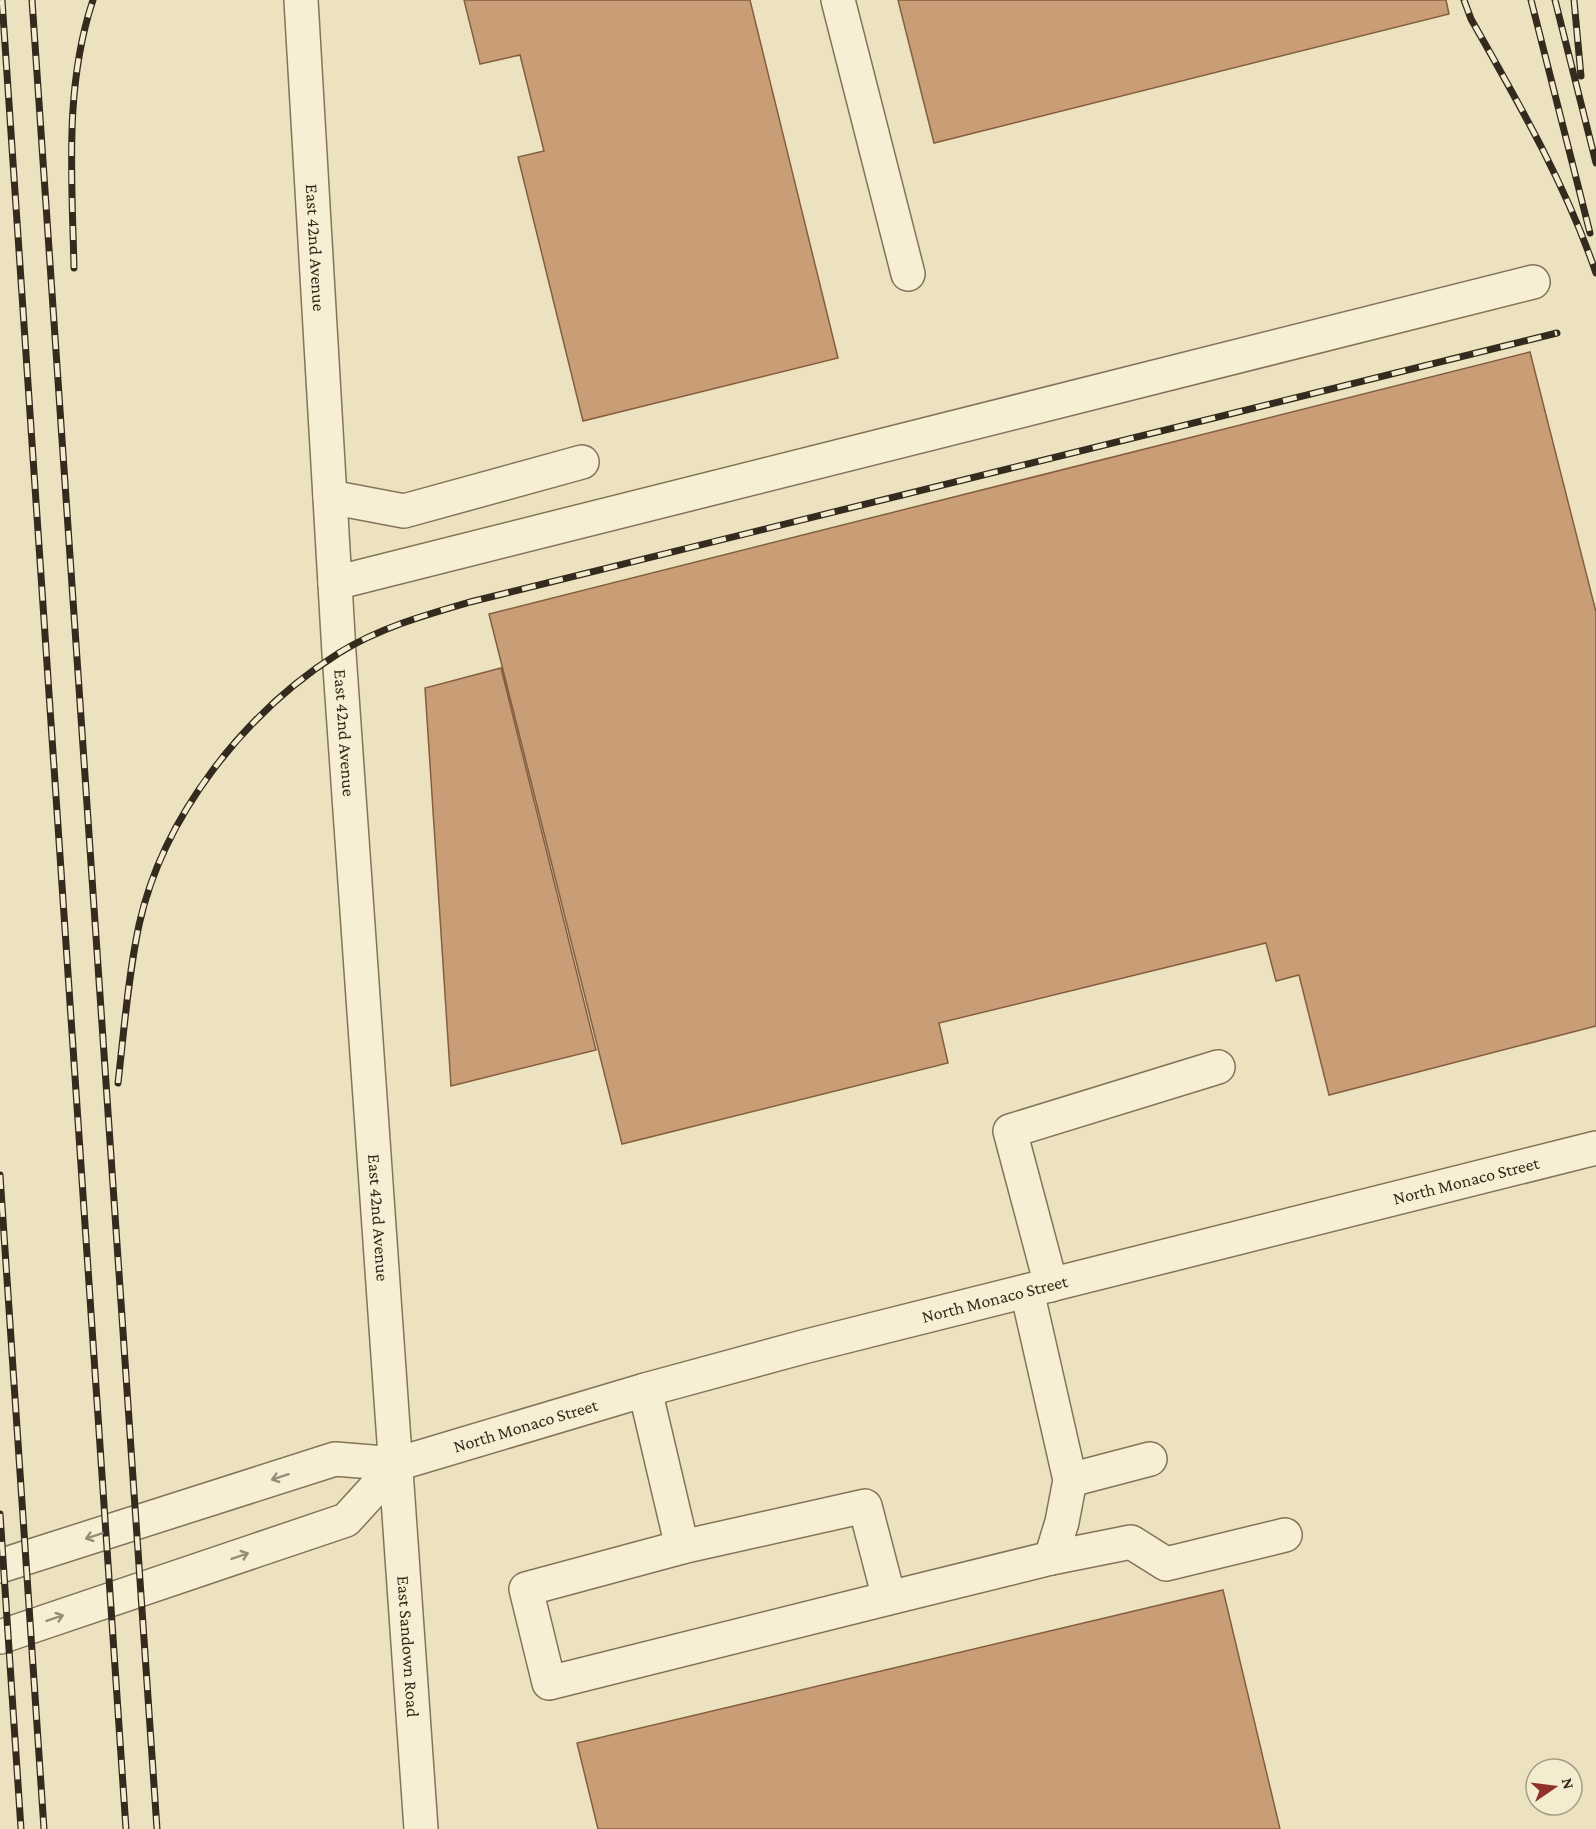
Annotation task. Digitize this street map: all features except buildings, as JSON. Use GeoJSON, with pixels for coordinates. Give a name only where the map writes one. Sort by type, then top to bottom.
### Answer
{"type":"FeatureCollection","features":[{"type":"Feature","properties":{"kind":"street","name":"East 42nd Avenue"},"geometry":{"type":"LineString","coordinates":[[301,0],[335,583],[396,1464]]}},
{"type":"Feature","properties":{"kind":"street"},"geometry":{"type":"LineString","coordinates":[[838,0],[908,274]]}},
{"type":"Feature","properties":{"kind":"street"},"geometry":{"type":"LineString","coordinates":[[335,583],[1533,282]]}},
{"type":"Feature","properties":{"kind":"street"},"geometry":{"type":"LineString","coordinates":[[330,497],[404,511],[582,462]]}},
{"type":"Feature","properties":{"kind":"street"},"geometry":{"type":"LineString","coordinates":[[1051,1558],[1062,1522],[1070,1480],[1039,1288],[1010,1131],[1218,1067]]}},
{"type":"Feature","properties":{"kind":"street","name":"North Monaco Street"},"geometry":{"type":"LineString","coordinates":[[0,1566],[335,1459],[396,1464],[645,1389],[1596,1148]]}},
{"type":"Feature","properties":{"kind":"street"},"geometry":{"type":"LineString","coordinates":[[645,1389],[682,1547]]}},
{"type":"Feature","properties":{"kind":"street"},"geometry":{"type":"LineString","coordinates":[[1070,1480],[1150,1459]]}},
{"type":"Feature","properties":{"kind":"street"},"geometry":{"type":"LineString","coordinates":[[0,1637],[346,1520],[396,1464]]}},
{"type":"Feature","properties":{"kind":"street","name":"East Sandown Road"},"geometry":{"type":"LineString","coordinates":[[396,1464],[421,1829]]}},
{"type":"Feature","properties":{"kind":"street"},"geometry":{"type":"LineString","coordinates":[[889,1598],[865,1506],[682,1547],[526,1589],[549,1683],[1051,1558],[1131,1542],[1166,1564],[1285,1535]]}},
{"type":"Feature","properties":{"kind":"railway"},"geometry":{"type":"LineString","coordinates":[[2,0],[126,1829]]}},
{"type":"Feature","properties":{"kind":"railway"},"geometry":{"type":"LineString","coordinates":[[32,0],[157,1829]]}},
{"type":"Feature","properties":{"kind":"railway"},"geometry":{"type":"LineString","coordinates":[[74,268],[71,167],[74,99],[84,33],[93,0]]}},
{"type":"Feature","properties":{"kind":"railway"},"geometry":{"type":"LineString","coordinates":[[1464,0],[1471,19],[1555,175],[1596,273]]}},
{"type":"Feature","properties":{"kind":"railway"},"geometry":{"type":"LineString","coordinates":[[1531,0],[1590,233]]}},
{"type":"Feature","properties":{"kind":"railway"},"geometry":{"type":"LineString","coordinates":[[1555,0],[1596,163]]}},
{"type":"Feature","properties":{"kind":"railway"},"geometry":{"type":"LineString","coordinates":[[1574,0],[1581,76]]}},
{"type":"Feature","properties":{"kind":"railway"},"geometry":{"type":"LineString","coordinates":[[118,1083],[129,984],[139,925],[151,884],[167,845],[188,807],[213,770],[241,736],[271,705],[304,677],[354,644],[403,623],[470,602],[1557,333]]}},
{"type":"Feature","properties":{"kind":"railway"},"geometry":{"type":"LineString","coordinates":[[0,1175],[44,1829]]}},
{"type":"Feature","properties":{"kind":"railway"},"geometry":{"type":"LineString","coordinates":[[0,1514],[21,1829]]}}]}
